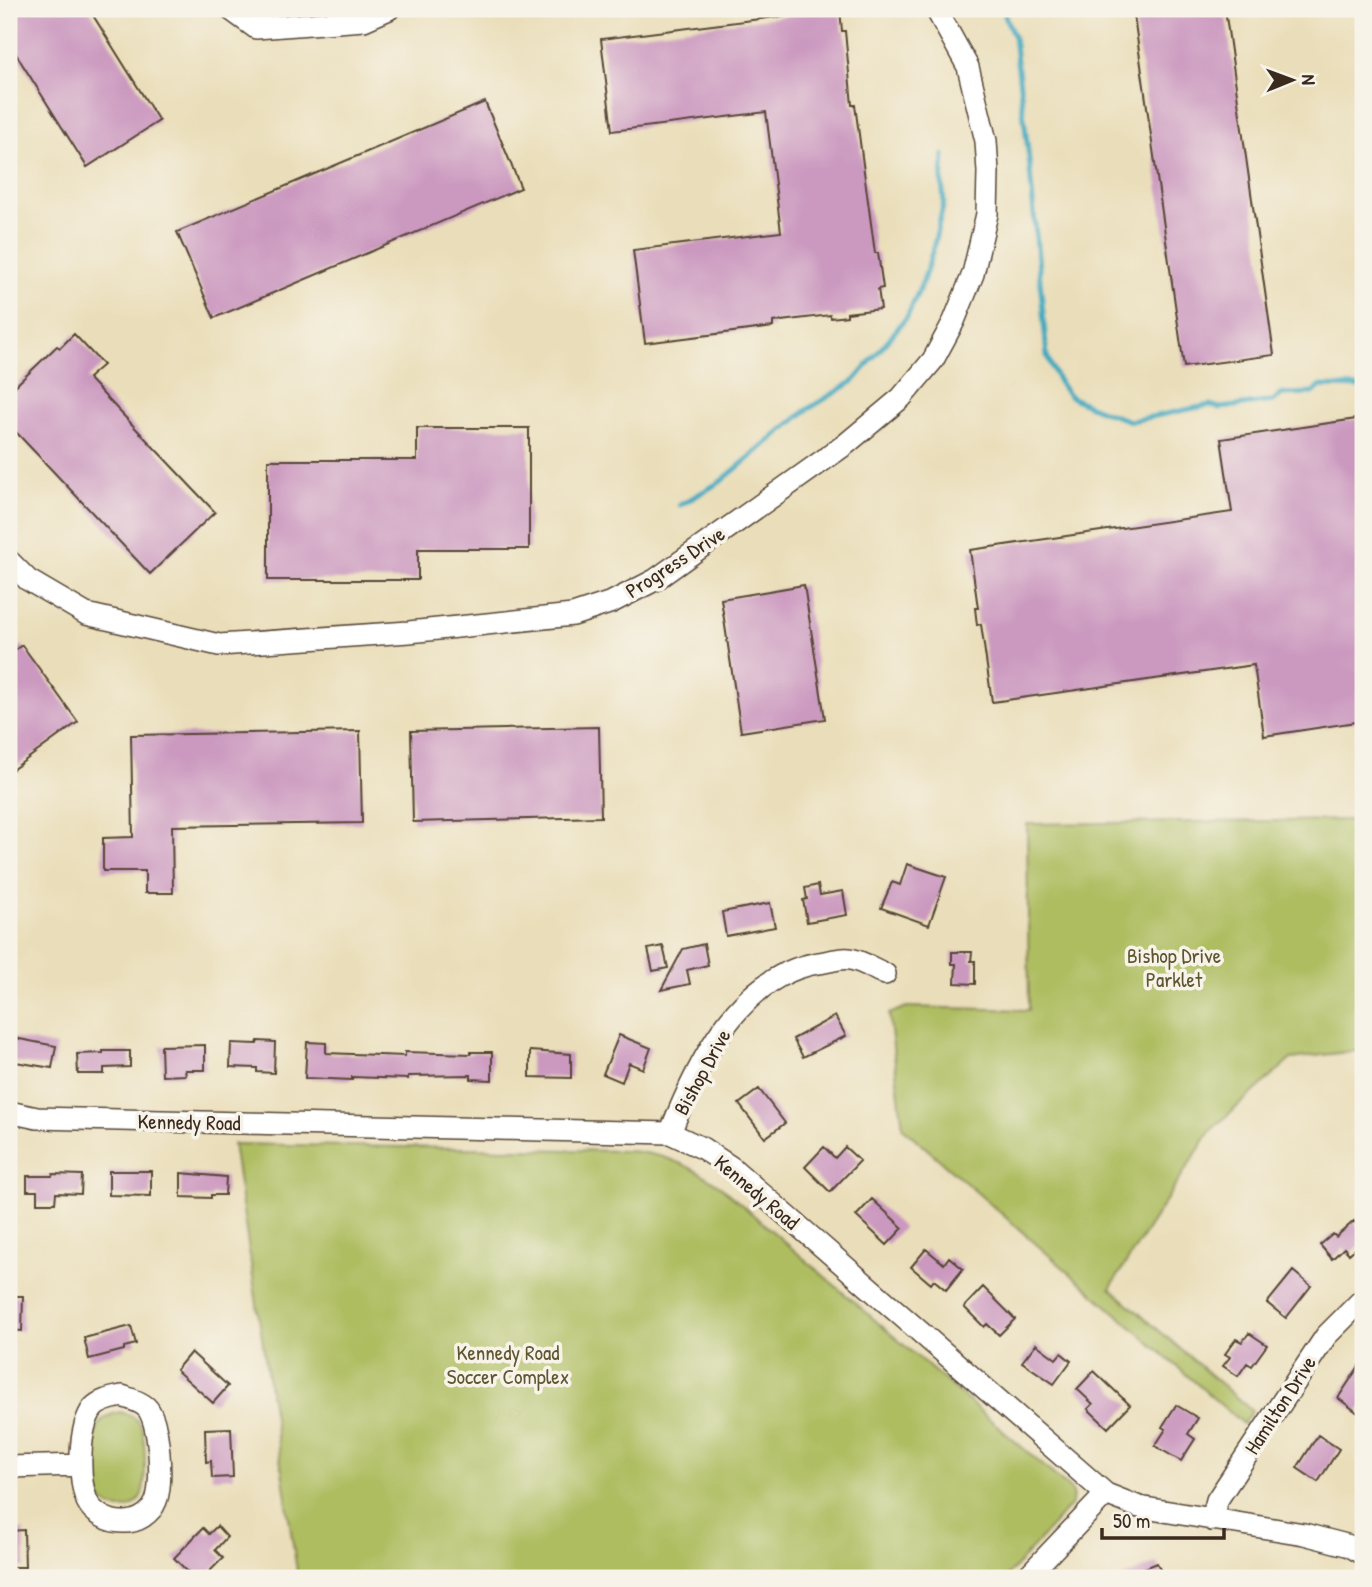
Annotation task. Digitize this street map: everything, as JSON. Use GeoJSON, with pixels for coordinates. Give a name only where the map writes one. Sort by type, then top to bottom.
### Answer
{"type":"FeatureCollection","features":[{"type":"Feature","properties":{"kind":"street"},"geometry":{"type":"LineString","coordinates":[[230,9],[256,28],[364,20],[389,9]]}},
{"type":"Feature","properties":{"kind":"street","name":"Progress Drive"},"geometry":{"type":"LineString","coordinates":[[9,561],[28,580],[86,614],[219,645],[409,632],[573,615],[612,602],[655,580],[846,444],[901,398],[933,360],[954,321],[973,274],[986,214],[988,172],[985,141],[968,67],[936,9]]}},
{"type":"Feature","properties":{"kind":"street","name":"Bishop Drive"},"geometry":{"type":"LineString","coordinates":[[670,1133],[717,1037],[742,1006],[776,978],[812,964],[849,958],[885,974]]}},
{"type":"Feature","properties":{"kind":"street","name":"Kennedy Road"},"geometry":{"type":"LineString","coordinates":[[9,1112],[37,1118],[670,1133],[702,1148],[730,1167],[1107,1493],[1139,1507],[1304,1534],[1350,1546],[1363,1553]]}},
{"type":"Feature","properties":{"kind":"street","name":"Hamilton Drive"},"geometry":{"type":"LineString","coordinates":[[1212,1520],[1217,1500],[1326,1336],[1363,1299]]}},
{"type":"Feature","properties":{"kind":"street"},"geometry":{"type":"LineString","coordinates":[[122,1396],[147,1407],[154,1420],[160,1467],[157,1500],[147,1515],[123,1522],[97,1514],[88,1503],[80,1465],[85,1425],[94,1407],[107,1399],[122,1396]]}},
{"type":"Feature","properties":{"kind":"street"},"geometry":{"type":"LineString","coordinates":[[9,1467],[80,1465]]}},
{"type":"Feature","properties":{"kind":"street"},"geometry":{"type":"LineString","coordinates":[[1026,1578],[1107,1493]]}},
{"type":"Feature","properties":{"kind":"green space","name":"Bishop Drive Parklet"},"geometry":{"type":"Polygon","coordinates":[[[1363,820],[1363,1050],[1291,1059],[1211,1130],[1110,1288],[1252,1411],[1243,1424],[903,1128],[889,1014],[907,1007],[1029,1010],[1027,824],[1363,820]]]}},
{"type":"Feature","properties":{"kind":"green space","name":"Kennedy Road Soccer Complex"},"geometry":{"type":"Polygon","coordinates":[[[233,1144],[624,1151],[650,1154],[686,1166],[720,1186],[1069,1488],[1073,1493],[1072,1503],[1006,1578],[298,1578],[233,1144]]]}},
{"type":"Feature","properties":{"kind":"green space"},"geometry":{"type":"Polygon","coordinates":[[[120,1412],[139,1422],[145,1458],[141,1496],[138,1502],[127,1509],[117,1509],[105,1503],[99,1495],[96,1481],[96,1430],[107,1416],[120,1412]]]}},
{"type":"Feature","properties":{"kind":"building"},"geometry":{"type":"Polygon","coordinates":[[[9,9],[89,9],[159,121],[87,167],[9,43],[9,9]]]}},
{"type":"Feature","properties":{"kind":"building"},"geometry":{"type":"Polygon","coordinates":[[[840,9],[842,31],[845,31],[852,105],[855,105],[875,253],[878,253],[883,288],[878,289],[881,309],[831,318],[830,315],[773,322],[773,327],[645,343],[633,250],[781,232],[766,112],[612,131],[601,39],[840,9]]]}},
{"type":"Feature","properties":{"kind":"building"},"geometry":{"type":"Polygon","coordinates":[[[1133,9],[1225,9],[1274,355],[1184,367],[1133,9]]]}},
{"type":"Feature","properties":{"kind":"building"},"geometry":{"type":"Polygon","coordinates":[[[485,102],[521,188],[214,318],[177,232],[485,102]]]}},
{"type":"Feature","properties":{"kind":"building"},"geometry":{"type":"Polygon","coordinates":[[[74,334],[103,365],[88,378],[215,512],[150,574],[16,432],[9,439],[9,392],[57,346],[60,348],[74,334]]]}},
{"type":"Feature","properties":{"kind":"building"},"geometry":{"type":"Polygon","coordinates":[[[1363,418],[1363,721],[1264,736],[1254,665],[992,702],[981,624],[977,625],[975,608],[978,608],[970,550],[1232,512],[1221,439],[1363,418]]]}},
{"type":"Feature","properties":{"kind":"building"},"geometry":{"type":"Polygon","coordinates":[[[417,428],[529,428],[529,549],[418,549],[418,580],[268,580],[268,460],[417,460],[417,428]]]}},
{"type":"Feature","properties":{"kind":"building"},"geometry":{"type":"Polygon","coordinates":[[[804,585],[825,719],[741,732],[721,599],[804,585]]]}},
{"type":"Feature","properties":{"kind":"building"},"geometry":{"type":"Polygon","coordinates":[[[22,645],[78,722],[9,772],[9,654],[22,645]]]}},
{"type":"Feature","properties":{"kind":"building"},"geometry":{"type":"Polygon","coordinates":[[[599,727],[601,817],[413,822],[411,731],[599,727]]]}},
{"type":"Feature","properties":{"kind":"building"},"geometry":{"type":"Polygon","coordinates":[[[360,731],[362,823],[172,826],[173,893],[145,893],[145,871],[103,871],[103,838],[133,837],[131,735],[360,731]]]}},
{"type":"Feature","properties":{"kind":"building"},"geometry":{"type":"Polygon","coordinates":[[[907,864],[946,877],[929,925],[881,908],[892,882],[900,885],[907,864]]]}},
{"type":"Feature","properties":{"kind":"building"},"geometry":{"type":"Polygon","coordinates":[[[818,885],[820,895],[843,891],[847,915],[807,922],[803,900],[807,899],[805,888],[818,885]]]}},
{"type":"Feature","properties":{"kind":"building"},"geometry":{"type":"Polygon","coordinates":[[[770,903],[775,927],[726,936],[722,912],[770,903]]]}},
{"type":"Feature","properties":{"kind":"building"},"geometry":{"type":"Polygon","coordinates":[[[704,944],[708,965],[687,970],[690,984],[661,990],[683,949],[704,944]]]}},
{"type":"Feature","properties":{"kind":"building"},"geometry":{"type":"Polygon","coordinates":[[[663,946],[668,968],[653,971],[648,949],[663,946]]]}},
{"type":"Feature","properties":{"kind":"building"},"geometry":{"type":"Polygon","coordinates":[[[952,952],[972,952],[971,961],[975,961],[975,984],[955,983],[956,964],[952,964],[952,952]]]}},
{"type":"Feature","properties":{"kind":"building"},"geometry":{"type":"Polygon","coordinates":[[[835,1016],[846,1036],[803,1057],[793,1039],[835,1016]]]}},
{"type":"Feature","properties":{"kind":"building"},"geometry":{"type":"Polygon","coordinates":[[[619,1035],[651,1048],[643,1069],[629,1063],[622,1082],[603,1074],[619,1035]]]}},
{"type":"Feature","properties":{"kind":"building"},"geometry":{"type":"Polygon","coordinates":[[[9,1037],[56,1046],[52,1068],[9,1061],[9,1037]]]}},
{"type":"Feature","properties":{"kind":"building"},"geometry":{"type":"Polygon","coordinates":[[[258,1041],[275,1042],[274,1073],[257,1072],[257,1068],[230,1067],[231,1043],[257,1044],[258,1041]]]}},
{"type":"Feature","properties":{"kind":"building"},"geometry":{"type":"Polygon","coordinates":[[[307,1042],[326,1043],[326,1053],[405,1056],[405,1052],[492,1052],[492,1080],[471,1079],[471,1075],[408,1076],[408,1079],[305,1078],[307,1042]]]}},
{"type":"Feature","properties":{"kind":"building"},"geometry":{"type":"Polygon","coordinates":[[[205,1045],[205,1070],[185,1070],[186,1075],[162,1076],[161,1046],[205,1045]]]}},
{"type":"Feature","properties":{"kind":"building"},"geometry":{"type":"Polygon","coordinates":[[[130,1051],[130,1067],[104,1068],[104,1074],[78,1074],[77,1054],[130,1051]]]}},
{"type":"Feature","properties":{"kind":"building"},"geometry":{"type":"Polygon","coordinates":[[[530,1051],[571,1054],[571,1078],[530,1077],[530,1051]]]}},
{"type":"Feature","properties":{"kind":"building"},"geometry":{"type":"Polygon","coordinates":[[[759,1089],[785,1123],[765,1138],[739,1104],[759,1089]]]}},
{"type":"Feature","properties":{"kind":"building"},"geometry":{"type":"Polygon","coordinates":[[[824,1147],[835,1158],[845,1147],[860,1161],[830,1192],[805,1167],[824,1147]]]}},
{"type":"Feature","properties":{"kind":"building"},"geometry":{"type":"Polygon","coordinates":[[[109,1171],[151,1171],[151,1196],[109,1195],[109,1171]]]}},
{"type":"Feature","properties":{"kind":"building"},"geometry":{"type":"Polygon","coordinates":[[[181,1173],[226,1177],[225,1195],[211,1195],[211,1198],[181,1197],[181,1173]]]}},
{"type":"Feature","properties":{"kind":"building"},"geometry":{"type":"Polygon","coordinates":[[[82,1175],[81,1194],[56,1193],[55,1203],[37,1203],[37,1191],[27,1191],[27,1176],[82,1175]]]}},
{"type":"Feature","properties":{"kind":"building"},"geometry":{"type":"Polygon","coordinates":[[[872,1199],[903,1228],[887,1245],[856,1216],[872,1199]]]}},
{"type":"Feature","properties":{"kind":"building"},"geometry":{"type":"Polygon","coordinates":[[[1354,1221],[1363,1231],[1363,1242],[1349,1254],[1344,1248],[1332,1259],[1320,1245],[1333,1234],[1336,1237],[1354,1221]]]}},
{"type":"Feature","properties":{"kind":"building"},"geometry":{"type":"Polygon","coordinates":[[[926,1249],[944,1264],[949,1257],[963,1269],[946,1290],[934,1280],[931,1284],[911,1267],[926,1249]]]}},
{"type":"Feature","properties":{"kind":"building"},"geometry":{"type":"Polygon","coordinates":[[[1293,1271],[1311,1286],[1286,1318],[1267,1303],[1293,1271]]]}},
{"type":"Feature","properties":{"kind":"building"},"geometry":{"type":"Polygon","coordinates":[[[983,1287],[1015,1319],[999,1335],[987,1324],[984,1327],[964,1307],[983,1287]]]}},
{"type":"Feature","properties":{"kind":"building"},"geometry":{"type":"Polygon","coordinates":[[[9,1296],[23,1296],[22,1331],[9,1330],[9,1296]]]}},
{"type":"Feature","properties":{"kind":"building"},"geometry":{"type":"Polygon","coordinates":[[[131,1326],[136,1344],[89,1359],[84,1338],[131,1326]]]}},
{"type":"Feature","properties":{"kind":"building"},"geometry":{"type":"Polygon","coordinates":[[[1249,1333],[1267,1345],[1252,1366],[1247,1363],[1238,1376],[1223,1366],[1230,1357],[1225,1354],[1236,1339],[1242,1342],[1249,1333]]]}},
{"type":"Feature","properties":{"kind":"building"},"geometry":{"type":"Polygon","coordinates":[[[1036,1344],[1056,1359],[1061,1353],[1071,1361],[1054,1384],[1022,1362],[1036,1344]]]}},
{"type":"Feature","properties":{"kind":"building"},"geometry":{"type":"Polygon","coordinates":[[[191,1352],[228,1386],[213,1403],[176,1370],[191,1352]]]}},
{"type":"Feature","properties":{"kind":"building"},"geometry":{"type":"Polygon","coordinates":[[[1363,1360],[1363,1405],[1358,1413],[1338,1398],[1363,1360]]]}},
{"type":"Feature","properties":{"kind":"building"},"geometry":{"type":"Polygon","coordinates":[[[1094,1371],[1130,1405],[1108,1428],[1088,1409],[1093,1404],[1077,1389],[1094,1371]]]}},
{"type":"Feature","properties":{"kind":"building"},"geometry":{"type":"Polygon","coordinates":[[[1176,1405],[1198,1418],[1188,1434],[1195,1439],[1181,1461],[1155,1446],[1166,1429],[1162,1427],[1176,1405]]]}},
{"type":"Feature","properties":{"kind":"building"},"geometry":{"type":"Polygon","coordinates":[[[231,1428],[233,1477],[212,1478],[211,1461],[206,1462],[205,1429],[231,1428]]]}},
{"type":"Feature","properties":{"kind":"building"},"geometry":{"type":"Polygon","coordinates":[[[1318,1435],[1339,1449],[1318,1482],[1297,1468],[1318,1435]]]}},
{"type":"Feature","properties":{"kind":"building"},"geometry":{"type":"Polygon","coordinates":[[[217,1526],[227,1537],[215,1550],[223,1558],[203,1578],[194,1578],[174,1558],[203,1528],[209,1534],[217,1526]]]}},
{"type":"Feature","properties":{"kind":"building"},"geometry":{"type":"Polygon","coordinates":[[[24,1530],[25,1567],[9,1567],[9,1531],[24,1530]]]}},
{"type":"Feature","properties":{"kind":"building"},"geometry":{"type":"Polygon","coordinates":[[[1157,1563],[1164,1578],[1121,1578],[1157,1563]]]}},
{"type":"Feature","properties":{"kind":"waterway"},"geometry":{"type":"LineString","coordinates":[[1007,9],[1005,16],[1014,37],[1029,159],[1047,356],[1065,391],[1081,402],[1131,421],[1210,405],[1220,408],[1273,401],[1282,394],[1313,393],[1321,386],[1363,387]]}},
{"type":"Feature","properties":{"kind":"waterway"},"geometry":{"type":"LineString","coordinates":[[680,505],[720,482],[808,409],[854,381],[907,317],[923,281],[944,202],[944,155]]}}]}
